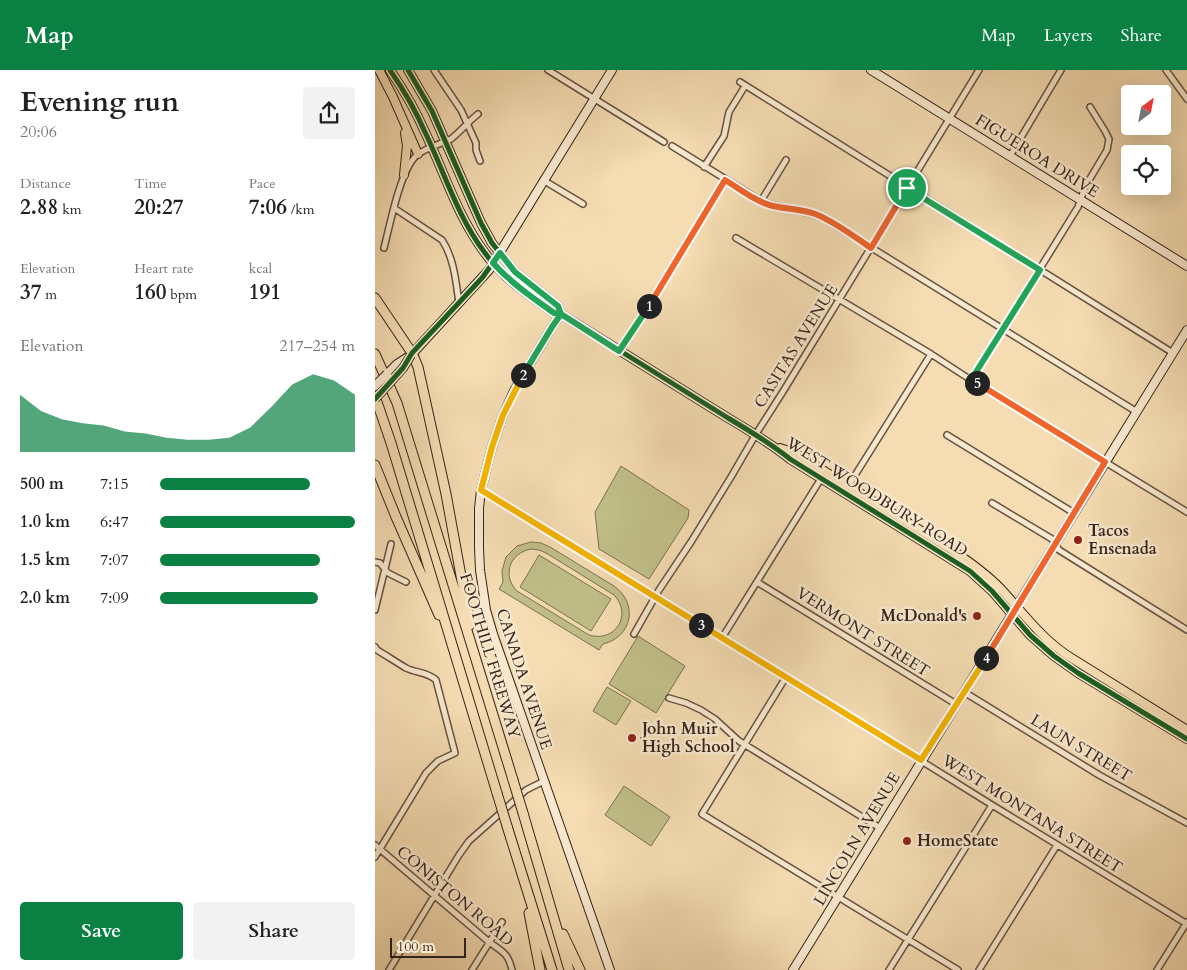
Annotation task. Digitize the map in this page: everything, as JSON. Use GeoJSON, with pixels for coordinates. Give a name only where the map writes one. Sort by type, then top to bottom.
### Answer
{"type":"FeatureCollection","features":[{"type":"Feature","properties":{"kind":"highway"},"geometry":{"type":"LineString","coordinates":[[375,298],[412,354],[418,368],[444,486],[476,662]]}},
{"type":"Feature","properties":{"kind":"highway","name":"FOOTHILL FREEWAY"},"geometry":{"type":"LineString","coordinates":[[375,354],[397,403],[513,780],[569,970]]}},
{"type":"Feature","properties":{"kind":"highway","name":"FOOTHILL FREEWAY"},"geometry":{"type":"LineString","coordinates":[[375,398],[391,443],[552,970]]}},
{"type":"Feature","properties":{"kind":"highway"},"geometry":{"type":"LineString","coordinates":[[375,465],[395,517],[456,655]]}},
{"type":"Feature","properties":{"kind":"highway"},"geometry":{"type":"LineString","coordinates":[[522,876],[540,970]]}},
{"type":"Feature","properties":{"kind":"highway"},"geometry":{"type":"LineString","coordinates":[[550,907],[580,970]]}},
{"type":"Feature","properties":{"kind":"main road"},"geometry":{"type":"LineString","coordinates":[[379,70],[418,154]]}},
{"type":"Feature","properties":{"kind":"main road","name":"WEST WOODBURY ROAD"},"geometry":{"type":"LineString","coordinates":[[391,70],[424,130],[450,192],[473,237],[502,274],[554,313],[561,314],[756,434],[790,459],[823,475],[970,571],[992,590],[1035,640],[1060,660],[1187,739]]}},
{"type":"Feature","properties":{"kind":"main road","name":"WEST WOODBURY ROAD"},"geometry":{"type":"LineString","coordinates":[[408,70],[432,111],[491,243],[515,272],[558,306],[561,314]]}},
{"type":"Feature","properties":{"kind":"main road"},"geometry":{"type":"LineString","coordinates":[[404,175],[407,146],[405,126]]}},
{"type":"Feature","properties":{"kind":"main road","name":"WEST WOODBURY ROAD"},"geometry":{"type":"LineString","coordinates":[[846,490],[949,548],[973,564],[1000,588],[1038,631],[1070,658],[1187,730]]}},
{"type":"Feature","properties":{"kind":"street"},"geometry":{"type":"LineString","coordinates":[[434,70],[467,123],[476,144],[480,161]]}},
{"type":"Feature","properties":{"kind":"street"},"geometry":{"type":"LineString","coordinates":[[547,70],[664,142]]}},
{"type":"Feature","properties":{"kind":"street"},"geometry":{"type":"LineString","coordinates":[[375,398],[403,368],[412,354],[482,278],[493,263],[612,70]]}},
{"type":"Feature","properties":{"kind":"street","name":"FIGUEROA DRIVE"},"geometry":{"type":"LineString","coordinates":[[871,70],[1187,266]]}},
{"type":"Feature","properties":{"kind":"street","name":"CASITAS AVENUE"},"geometry":{"type":"LineString","coordinates":[[634,634],[979,70]]}},
{"type":"Feature","properties":{"kind":"street"},"geometry":{"type":"LineString","coordinates":[[1010,156],[1061,70]]}},
{"type":"Feature","properties":{"kind":"street"},"geometry":{"type":"LineString","coordinates":[[1165,70],[1187,99]]}},
{"type":"Feature","properties":{"kind":"street"},"geometry":{"type":"LineString","coordinates":[[740,82],[907,188],[1173,352]]}},
{"type":"Feature","properties":{"kind":"street"},"geometry":{"type":"LineString","coordinates":[[704,167],[724,136],[729,112],[745,86]]}},
{"type":"Feature","properties":{"kind":"street"},"geometry":{"type":"LineString","coordinates":[[971,380],[1078,207],[1085,187],[1107,150],[1109,139],[1090,107]]}},
{"type":"Feature","properties":{"kind":"street"},"geometry":{"type":"LineString","coordinates":[[384,248],[404,175],[411,162],[418,154],[451,139],[478,114]]}},
{"type":"Feature","properties":{"kind":"street"},"geometry":{"type":"LineString","coordinates":[[672,146],[725,180],[771,206],[805,211],[825,219],[1137,412]]}},
{"type":"Feature","properties":{"kind":"street"},"geometry":{"type":"LineString","coordinates":[[761,201],[785,160]]}},
{"type":"Feature","properties":{"kind":"street"},"geometry":{"type":"LineString","coordinates":[[543,180],[583,204]]}},
{"type":"Feature","properties":{"kind":"street"},"geometry":{"type":"LineString","coordinates":[[619,351],[725,180]]}},
{"type":"Feature","properties":{"kind":"street"},"geometry":{"type":"LineString","coordinates":[[394,208],[435,234],[447,247],[454,271],[459,303]]}},
{"type":"Feature","properties":{"kind":"street"},"geometry":{"type":"LineString","coordinates":[[735,238],[931,354],[1187,512]]}},
{"type":"Feature","properties":{"kind":"street","name":"CANADA AVENUE"},"geometry":{"type":"LineString","coordinates":[[561,314],[515,391],[503,415],[492,447],[481,490],[479,508],[481,577],[486,610],[496,643],[610,970]]}},
{"type":"Feature","properties":{"kind":"street","name":"LINCOLN AVENUE"},"geometry":{"type":"LineString","coordinates":[[793,970],[1187,330]]}},
{"type":"Feature","properties":{"kind":"street"},"geometry":{"type":"LineString","coordinates":[[375,386],[397,364],[412,354]]}},
{"type":"Feature","properties":{"kind":"street"},"geometry":{"type":"LineString","coordinates":[[846,490],[931,354]]}},
{"type":"Feature","properties":{"kind":"street"},"geometry":{"type":"LineString","coordinates":[[947,435],[1074,513]]}},
{"type":"Feature","properties":{"kind":"street"},"geometry":{"type":"LineString","coordinates":[[722,638],[823,475]]}},
{"type":"Feature","properties":{"kind":"street","name":"WEST MONTANA STREET"},"geometry":{"type":"LineString","coordinates":[[481,490],[1187,923]]}},
{"type":"Feature","properties":{"kind":"street"},"geometry":{"type":"LineString","coordinates":[[992,503],[1052,539],[1059,550],[1187,630]]}},
{"type":"Feature","properties":{"kind":"street"},"geometry":{"type":"LineString","coordinates":[[375,610],[391,544]]}},
{"type":"Feature","properties":{"kind":"street"},"geometry":{"type":"LineString","coordinates":[[375,562],[380,563],[388,572],[405,582]]}},
{"type":"Feature","properties":{"kind":"street","name":"VERMONT STREET"},"geometry":{"type":"LineString","coordinates":[[757,582],[956,704]]}},
{"type":"Feature","properties":{"kind":"street"},"geometry":{"type":"LineString","coordinates":[[375,647],[406,668],[432,676],[436,680],[455,753],[438,761],[427,773],[375,857]]}},
{"type":"Feature","properties":{"kind":"street"},"geometry":{"type":"LineString","coordinates":[[786,677],[702,814],[958,970]]}},
{"type":"Feature","properties":{"kind":"street","name":"LAUN STREET"},"geometry":{"type":"LineString","coordinates":[[964,692],[1099,775],[1187,822]]}},
{"type":"Feature","properties":{"kind":"street"},"geometry":{"type":"LineString","coordinates":[[669,698],[708,715],[739,741],[880,828]]}},
{"type":"Feature","properties":{"kind":"street"},"geometry":{"type":"LineString","coordinates":[[389,970],[469,841],[526,790],[544,781]]}},
{"type":"Feature","properties":{"kind":"street"},"geometry":{"type":"LineString","coordinates":[[889,970],[992,805]]}},
{"type":"Feature","properties":{"kind":"street","name":"CONISTON ROAD"},"geometry":{"type":"LineString","coordinates":[[375,845],[489,942],[506,954],[512,970]]}},
{"type":"Feature","properties":{"kind":"street"},"geometry":{"type":"LineString","coordinates":[[979,970],[1057,845]]}},
{"type":"Feature","properties":{"kind":"street"},"geometry":{"type":"LineString","coordinates":[[472,970],[502,922]]}},
{"type":"Feature","properties":{"kind":"street"},"geometry":{"type":"LineString","coordinates":[[1157,970],[1187,923]]}},
{"type":"Feature","properties":{"kind":"shaded area"},"geometry":{"type":"Polygon","coordinates":[[[621,466],[689,510],[688,518],[649,579],[599,549],[595,512],[621,466]]]}},
{"type":"Feature","properties":{"kind":"shaded area"},"geometry":{"type":"Polygon","coordinates":[[[531,542],[541,543],[614,586],[622,593],[629,610],[629,619],[620,635],[603,644],[599,650],[499,589],[503,582],[502,571],[506,557],[517,546],[531,542]],[[539,550],[523,551],[513,560],[509,572],[512,585],[517,591],[589,635],[607,635],[613,631],[618,626],[622,611],[614,595],[539,550]]]}},
{"type":"Feature","properties":{"kind":"shaded area"},"geometry":{"type":"Polygon","coordinates":[[[539,555],[611,599],[591,631],[520,587],[539,555]]]}},
{"type":"Feature","properties":{"kind":"shaded area"},"geometry":{"type":"Polygon","coordinates":[[[638,636],[685,666],[656,713],[609,684],[638,636]]]}},
{"type":"Feature","properties":{"kind":"shaded area"},"geometry":{"type":"Polygon","coordinates":[[[607,687],[631,701],[616,725],[593,711],[607,687]]]}},
{"type":"Feature","properties":{"kind":"shaded area"},"geometry":{"type":"Polygon","coordinates":[[[624,786],[670,817],[651,846],[605,815],[624,786]]]}},
{"type":"Feature","properties":{"kind":"cycle path"},"geometry":{"type":"LineString","coordinates":[[390,70],[417,114],[466,224],[492,262],[517,286],[554,313],[561,314],[752,432],[790,459],[970,571],[992,591],[1030,635],[1054,656],[1078,673],[1187,739]]}},
{"type":"Feature","properties":{"kind":"cycle path"},"geometry":{"type":"LineString","coordinates":[[408,70],[432,111],[481,223],[492,243],[515,272],[536,290]]}},
{"type":"Feature","properties":{"kind":"cycle path"},"geometry":{"type":"LineString","coordinates":[[375,399],[403,368],[412,353],[482,278],[497,257]]}},
{"type":"Feature","properties":{"kind":"place","name":"Tacos Ensenada"},"geometry":{"type":"Point","coordinates":[1078,540]}},
{"type":"Feature","properties":{"kind":"place","name":"McDonald's"},"geometry":{"type":"Point","coordinates":[977,616]}},
{"type":"Feature","properties":{"kind":"place","name":"John Muir High School"},"geometry":{"type":"Point","coordinates":[632,738]}},
{"type":"Feature","properties":{"kind":"place","name":"HomeState"},"geometry":{"type":"Point","coordinates":[907,841]}},
{"type":"Feature","properties":{"kind":"route"},"geometry":{"type":"LineString","coordinates":[[907,188],[871,248],[815,214],[771,206],[725,180],[619,351],[561,314],[554,313],[502,274],[493,263],[500,253],[515,272],[558,306],[561,314],[525,372],[503,415],[492,447],[481,490],[921,760],[969,686],[1105,462],[971,380],[1040,270],[907,188]]}}]}
